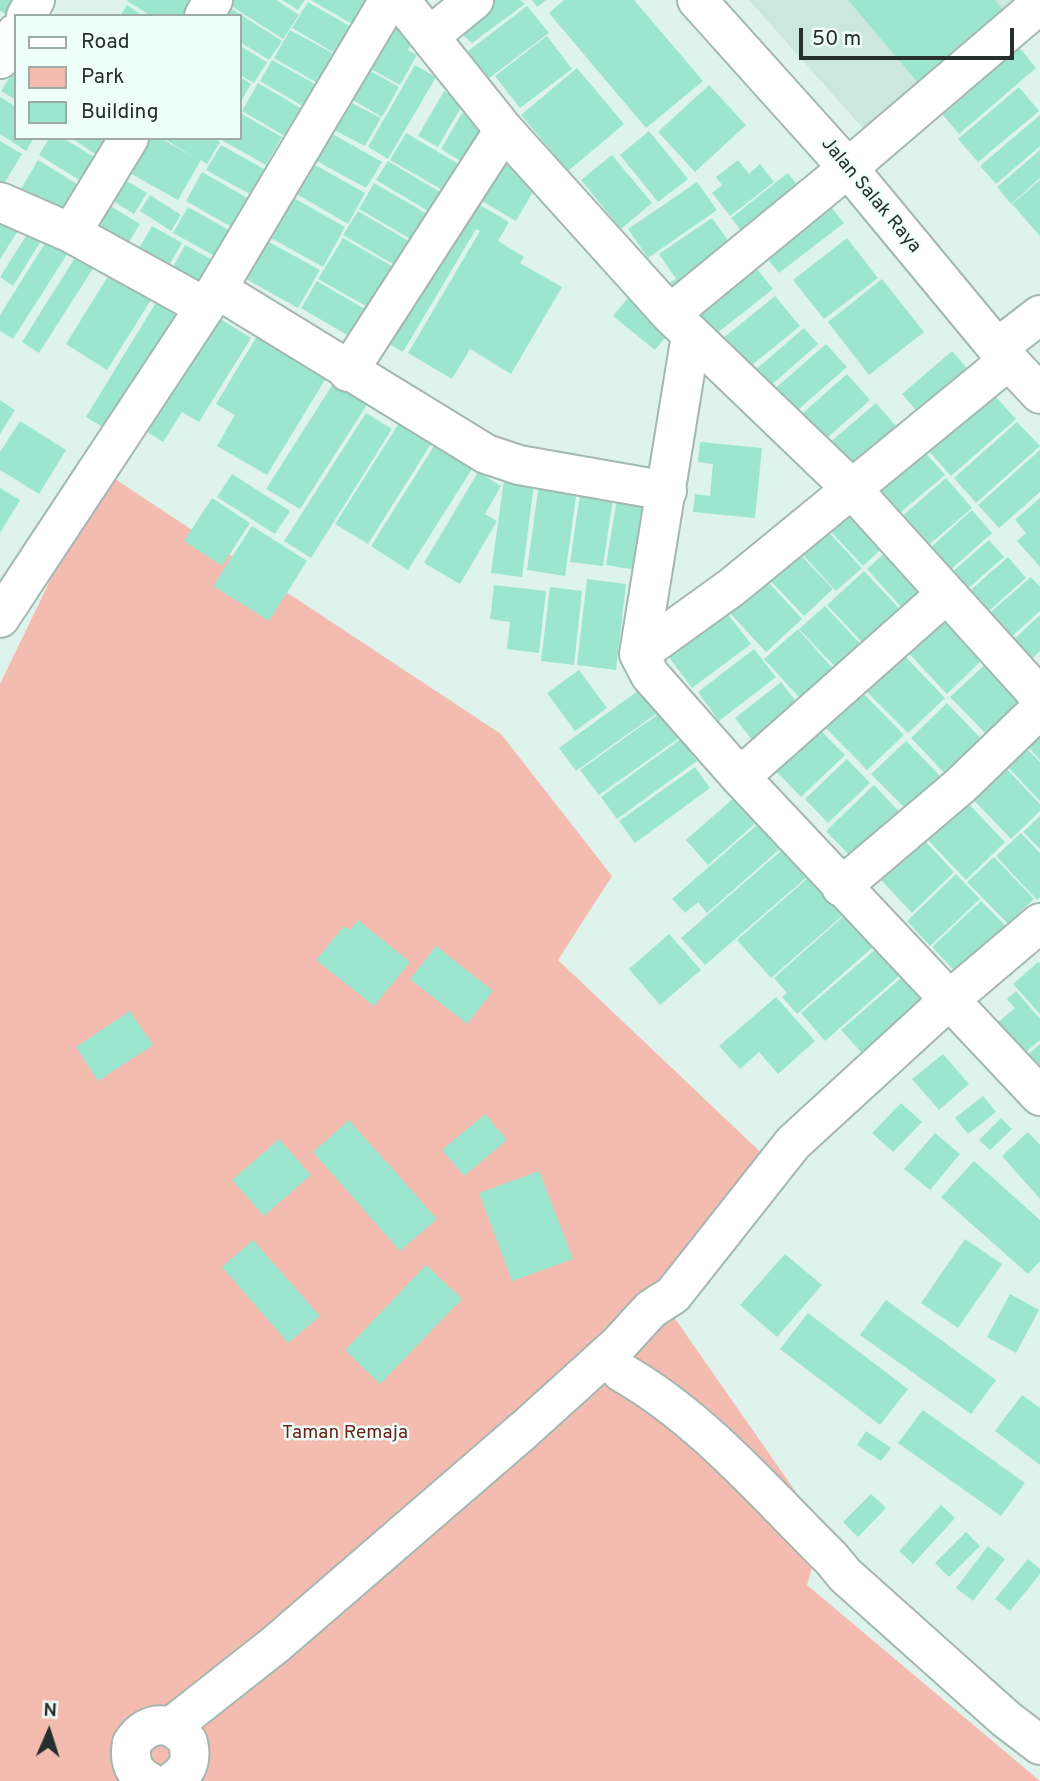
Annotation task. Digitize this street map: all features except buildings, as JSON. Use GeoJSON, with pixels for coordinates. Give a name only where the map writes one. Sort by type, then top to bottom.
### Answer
{"type":"FeatureCollection","features":[{"type":"Feature","properties":{"kind":"street"},"geometry":{"type":"LineString","coordinates":[[0,618],[211,298],[388,0]]}},
{"type":"Feature","properties":{"kind":"street"},"geometry":{"type":"LineString","coordinates":[[400,0],[504,130],[681,324],[851,488],[1040,697]]}},
{"type":"Feature","properties":{"kind":"street"},"geometry":{"type":"LineString","coordinates":[[430,36],[474,0]]}},
{"type":"Feature","properties":{"kind":"street","name":"Jalan Salak Raya"},"geometry":{"type":"LineString","coordinates":[[697,0],[848,168],[1003,354],[1040,394]]}},
{"type":"Feature","properties":{"kind":"street"},"geometry":{"type":"LineString","coordinates":[[1040,4],[848,168],[681,324],[667,491],[639,654],[650,675],[740,777],[1040,1096]]}},
{"type":"Feature","properties":{"kind":"street"},"geometry":{"type":"LineString","coordinates":[[0,60],[14,36]]}},
{"type":"Feature","properties":{"kind":"street"},"geometry":{"type":"LineString","coordinates":[[348,372],[504,130]]}},
{"type":"Feature","properties":{"kind":"street"},"geometry":{"type":"LineString","coordinates":[[71,233],[128,140]]}},
{"type":"Feature","properties":{"kind":"street"},"geometry":{"type":"LineString","coordinates":[[0,202],[211,298],[348,372],[486,454],[554,472],[667,491]]}},
{"type":"Feature","properties":{"kind":"street"},"geometry":{"type":"LineString","coordinates":[[639,654],[732,587],[851,488],[1003,354],[1040,315]]}},
{"type":"Feature","properties":{"kind":"street"},"geometry":{"type":"LineString","coordinates":[[740,777],[945,595]]}},
{"type":"Feature","properties":{"kind":"street"},"geometry":{"type":"LineString","coordinates":[[841,887],[960,786],[1040,709]]}},
{"type":"Feature","properties":{"kind":"street"},"geometry":{"type":"LineString","coordinates":[[186,1759],[307,1617],[525,1429],[619,1344],[651,1309],[673,1295],[793,1143],[948,1001],[1040,923]]}},
{"type":"Feature","properties":{"kind":"street"},"geometry":{"type":"LineString","coordinates":[[186,1759],[621,1372],[668,1321],[673,1295]]}},
{"type":"Feature","properties":{"kind":"street"},"geometry":{"type":"LineString","coordinates":[[621,1372],[656,1392],[693,1423],[831,1558],[845,1575],[1006,1719],[1040,1745]]}},
{"type":"Feature","properties":{"kind":"street"},"geometry":{"type":"LineString","coordinates":[[148,1781],[139,1776],[132,1766],[132,1743],[149,1726],[186,1759]]}},
{"type":"Feature","properties":{"kind":"shaded area"},"geometry":{"type":"Polygon","coordinates":[[[749,0],[1020,0],[874,141],[749,0]]]}},
{"type":"Feature","properties":{"kind":"green space","name":"Taman Remaja"},"geometry":{"type":"Polygon","coordinates":[[[103,471],[501,734],[612,876],[558,960],[772,1163],[662,1300],[823,1531],[807,1585],[1040,1781],[0,1781],[0,684],[103,471]]]}}]}
